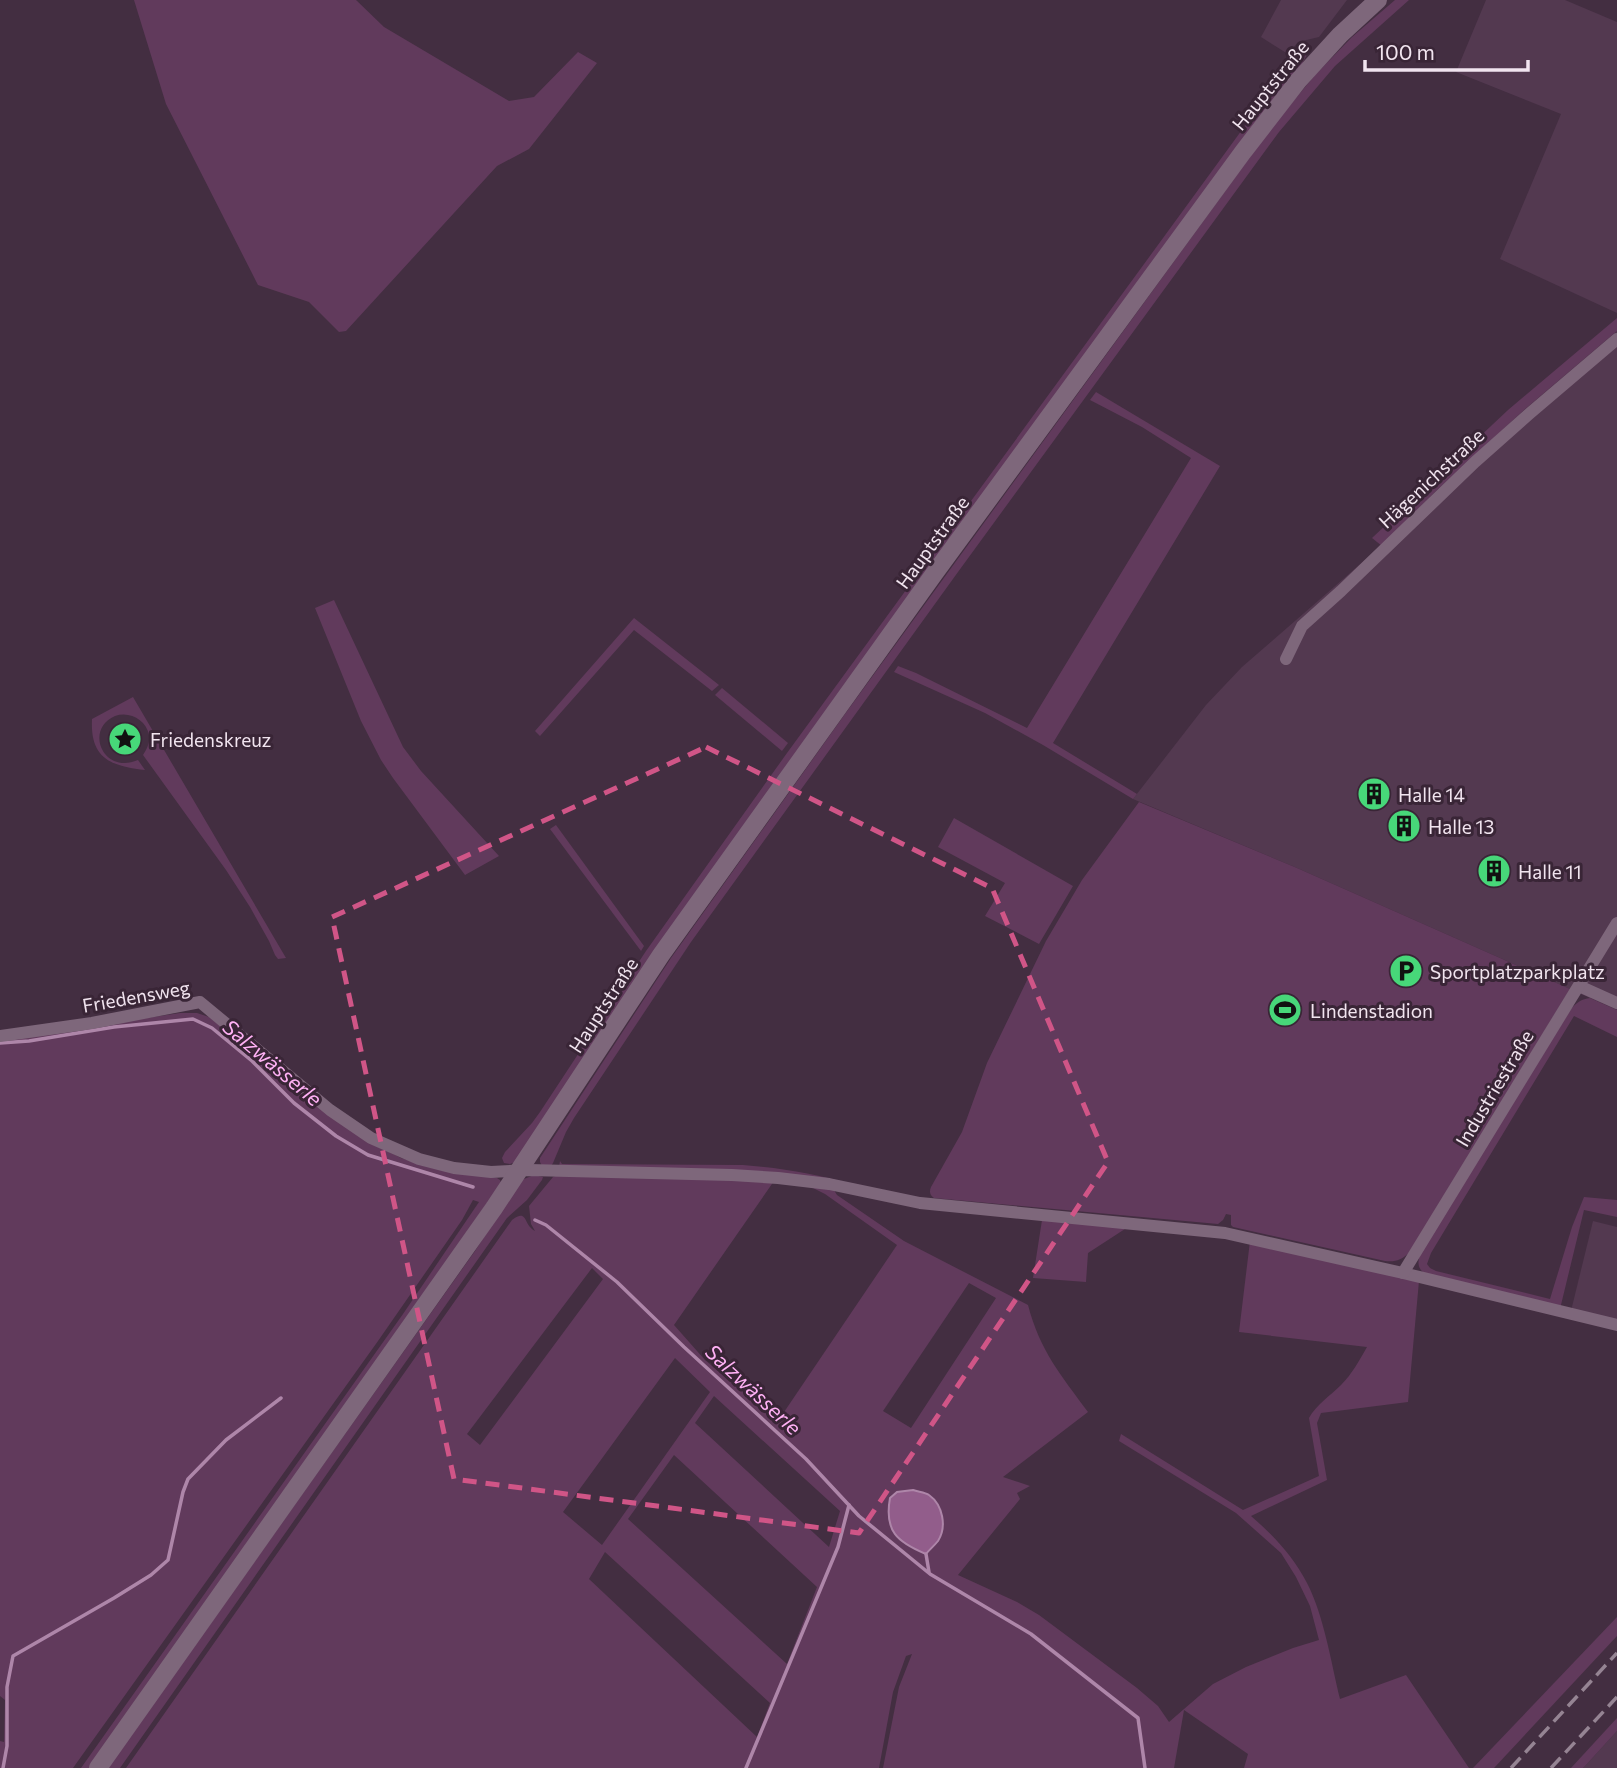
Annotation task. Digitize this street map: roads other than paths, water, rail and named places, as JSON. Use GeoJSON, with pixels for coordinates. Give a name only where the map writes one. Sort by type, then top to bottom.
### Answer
{"type":"FeatureCollection","features":[{"type":"Feature","properties":{"kind":"street","name":"Hauptstraße"},"geometry":{"type":"LineString","coordinates":[[98,1768],[520,1170],[669,944],[934,574],[1235,163],[1319,56],[1378,0]]}},
{"type":"Feature","properties":{"kind":"street","name":"Hägenichstraße"},"geometry":{"type":"LineString","coordinates":[[1286,659],[1302,626],[1475,462],[1617,339]]}},
{"type":"Feature","properties":{"kind":"street","name":"Industriestraße"},"geometry":{"type":"LineString","coordinates":[[1403,1273],[1617,923]]}},
{"type":"Feature","properties":{"kind":"street"},"geometry":{"type":"LineString","coordinates":[[1579,985],[1617,1003]]}},
{"type":"Feature","properties":{"kind":"street","name":"Friedensweg"},"geometry":{"type":"LineString","coordinates":[[0,1037],[201,1002],[330,1110],[371,1138],[419,1159],[454,1168],[491,1172],[520,1170],[778,1178],[829,1184],[920,1203],[1225,1233],[1617,1325]]}},
{"type":"Feature","properties":{"kind":"waterway","name":"Salzwässerle"},"geometry":{"type":"LineString","coordinates":[[0,1043],[193,1019],[212,1028],[252,1061],[294,1103],[336,1136],[368,1155],[473,1187]]}},
{"type":"Feature","properties":{"kind":"waterway","name":"Salzwässerle"},"geometry":{"type":"LineString","coordinates":[[535,1220],[546,1225],[617,1282],[806,1459],[859,1516],[930,1574],[1031,1634],[1138,1718],[1145,1768]]}},
{"type":"Feature","properties":{"kind":"waterway"},"geometry":{"type":"LineString","coordinates":[[3,1768],[7,1746],[7,1687],[13,1656],[114,1598],[151,1575],[168,1560],[188,1479],[226,1440],[281,1398]]}},
{"type":"Feature","properties":{"kind":"waterway","name":"Salzwässerle"},"geometry":{"type":"LineString","coordinates":[[746,1768],[838,1547],[849,1505]]}},
{"type":"Feature","properties":{"kind":"waterway","name":"Salzwässerle"},"geometry":{"type":"LineString","coordinates":[[926,1554],[929,1572]]}},
{"type":"Feature","properties":{"kind":"railway"},"geometry":{"type":"LineString","coordinates":[[1511,1768],[1617,1653]]}},
{"type":"Feature","properties":{"kind":"railway"},"geometry":{"type":"LineString","coordinates":[[1551,1768],[1617,1697]]}},
{"type":"Feature","properties":{"kind":"place","name":"Friedenskreuz"},"geometry":{"type":"Point","coordinates":[125,739]}},
{"type":"Feature","properties":{"kind":"place","name":"Halle 14"},"geometry":{"type":"Point","coordinates":[1374,794]}},
{"type":"Feature","properties":{"kind":"place","name":"Halle 13"},"geometry":{"type":"Point","coordinates":[1404,826]}},
{"type":"Feature","properties":{"kind":"place","name":"Halle 11"},"geometry":{"type":"Point","coordinates":[1494,871]}},
{"type":"Feature","properties":{"kind":"place","name":"Sportplatzparkplatz"},"geometry":{"type":"Point","coordinates":[1406,971]}},
{"type":"Feature","properties":{"kind":"place","name":"Lindenstadion"},"geometry":{"type":"Point","coordinates":[1285,1010]}}]}
